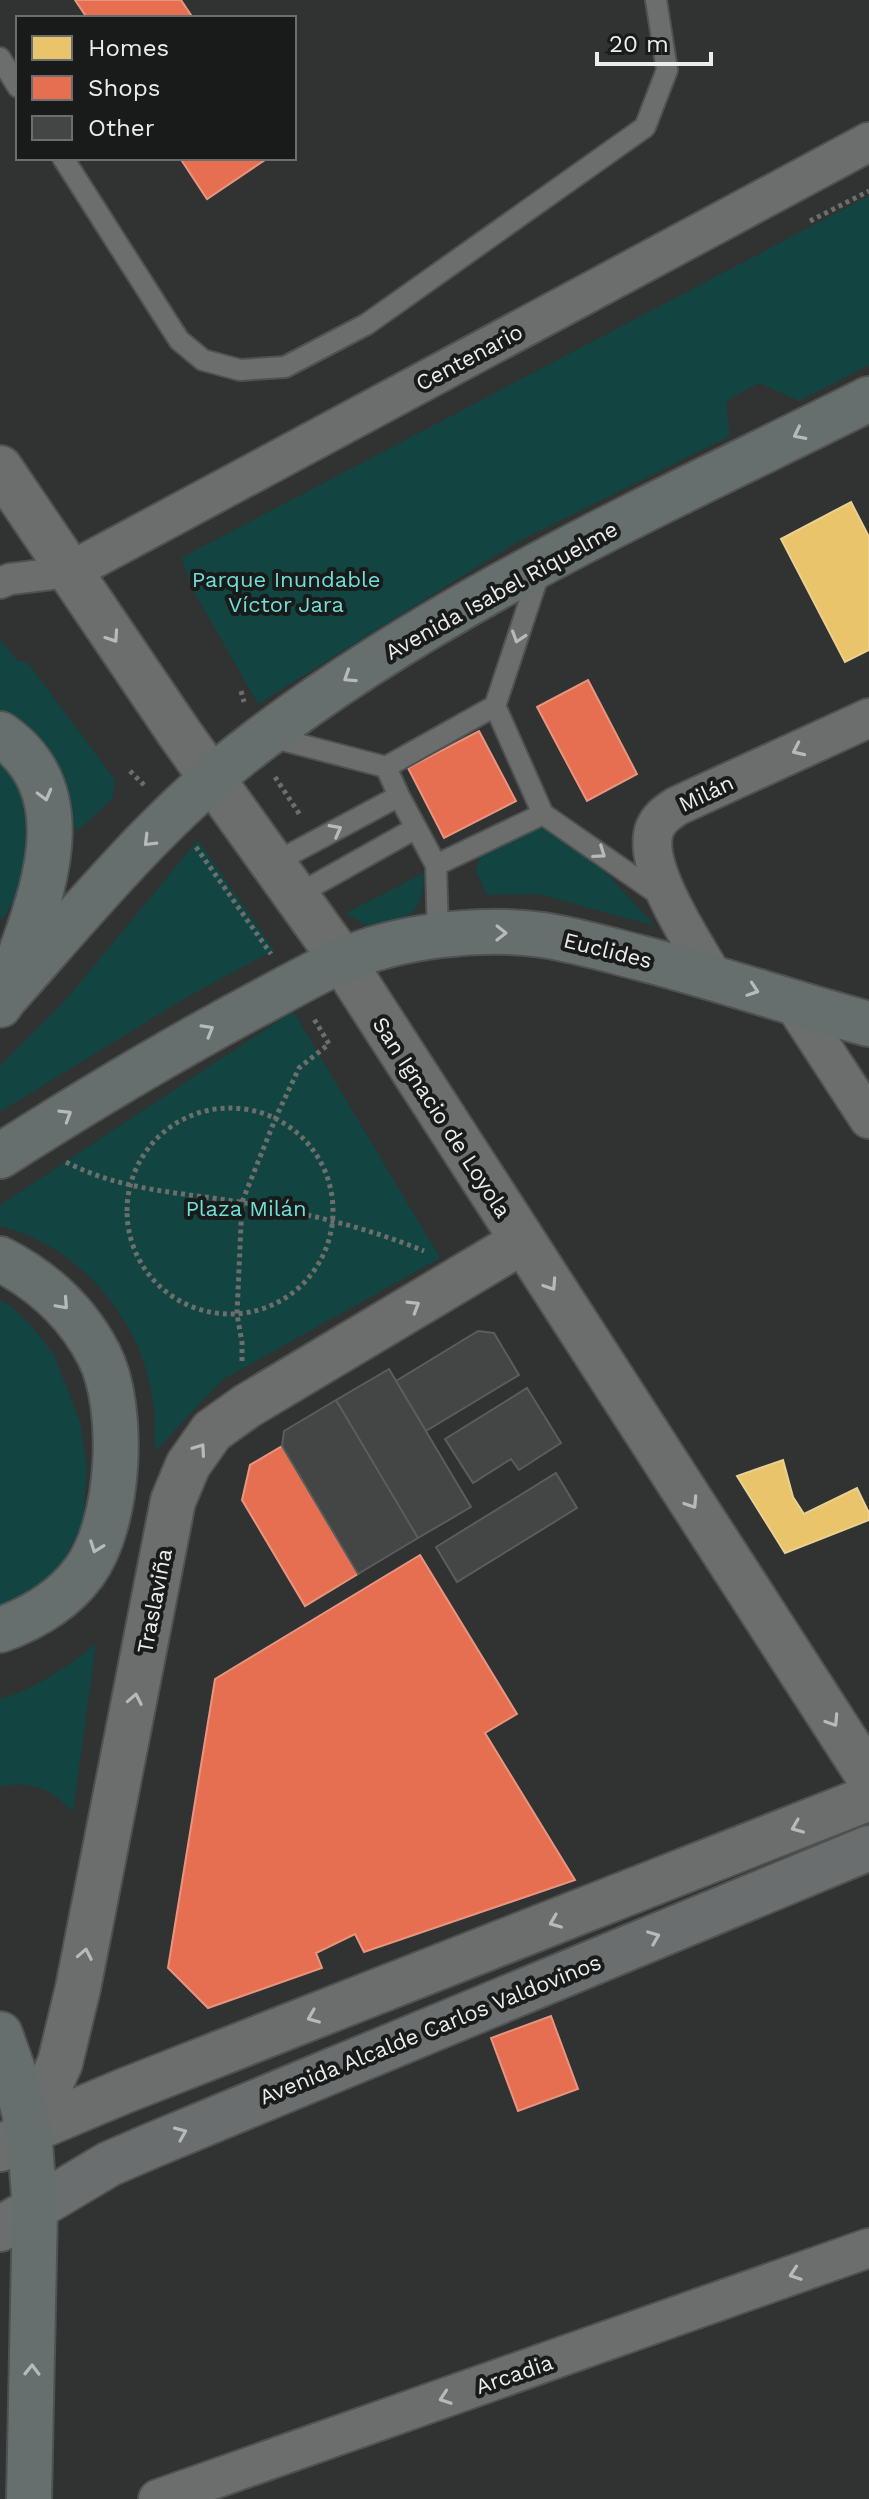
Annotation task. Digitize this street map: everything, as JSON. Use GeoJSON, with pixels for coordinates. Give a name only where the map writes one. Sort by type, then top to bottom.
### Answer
{"type":"FeatureCollection","features":[{"type":"Feature","properties":{"kind":"highway"},"geometry":{"type":"LineString","coordinates":[[0,734],[17,747],[36,769],[47,800],[50,834],[35,913],[2,1003]]}},
{"type":"Feature","properties":{"kind":"highway"},"geometry":{"type":"LineString","coordinates":[[0,1259],[29,1275],[55,1295],[89,1338],[106,1370],[116,1437],[111,1499],[86,1570],[45,1609],[0,1630]]}},
{"type":"Feature","properties":{"kind":"main road","name":"Avenida Isabel Riquelme"},"geometry":{"type":"LineString","coordinates":[[2,1003],[124,866],[212,779],[327,691],[453,612],[542,563],[869,399]]}},
{"type":"Feature","properties":{"kind":"main road","name":"Euclides"},"geometry":{"type":"LineString","coordinates":[[342,960],[387,946],[438,936],[500,932],[540,935],[580,942],[713,977],[794,1004],[869,1024]]}},
{"type":"Feature","properties":{"kind":"main road"},"geometry":{"type":"LineString","coordinates":[[12,1148],[140,1069],[342,960]]}},
{"type":"Feature","properties":{"kind":"main road","name":"Avenida Alcalde Carlos Valdovinos"},"geometry":{"type":"LineString","coordinates":[[18,2219],[109,2164],[869,1848]]}},
{"type":"Feature","properties":{"kind":"main road"},"geometry":{"type":"LineString","coordinates":[[0,2034],[14,2073],[29,2499]]}},
{"type":"Feature","properties":{"kind":"street","name":"Centenario"},"geometry":{"type":"LineString","coordinates":[[69,572],[869,142]]}},
{"type":"Feature","properties":{"kind":"street","name":"San Ignacio de Loyola"},"geometry":{"type":"LineString","coordinates":[[0,468],[212,779],[342,960],[869,1777]]}},
{"type":"Feature","properties":{"kind":"street"},"geometry":{"type":"LineString","coordinates":[[0,583],[69,572]]}},
{"type":"Feature","properties":{"kind":"street","name":"Milán"},"geometry":{"type":"LineString","coordinates":[[713,977],[670,902],[657,868],[652,842],[655,827],[664,814],[677,806],[869,718]]}},
{"type":"Feature","properties":{"kind":"street"},"geometry":{"type":"LineString","coordinates":[[794,1004],[869,1119]]}},
{"type":"Feature","properties":{"kind":"street","name":"Traslaviña"},"geometry":{"type":"LineString","coordinates":[[15,2140],[60,2063],[78,1988],[173,1501],[188,1465],[212,1431],[247,1406],[523,1241]]}},
{"type":"Feature","properties":{"kind":"street"},"geometry":{"type":"LineString","coordinates":[[15,2140],[124,2091],[869,1798]]}},
{"type":"Feature","properties":{"kind":"street","name":"Arcadia"},"geometry":{"type":"LineString","coordinates":[[158,2499],[869,2248]]}},
{"type":"Feature","properties":{"kind":"lane"},"geometry":{"type":"LineString","coordinates":[[64,160],[179,340],[203,360],[240,370],[285,367],[367,324],[645,127],[667,70],[656,0]]}},
{"type":"Feature","properties":{"kind":"lane"},"geometry":{"type":"LineString","coordinates":[[0,58],[16,84]]}},
{"type":"Feature","properties":{"kind":"lane"},"geometry":{"type":"LineString","coordinates":[[542,563],[495,706],[543,814],[670,902]]}},
{"type":"Feature","properties":{"kind":"lane"},"geometry":{"type":"LineString","coordinates":[[267,736],[386,767],[495,706]]}},
{"type":"Feature","properties":{"kind":"lane"},"geometry":{"type":"LineString","coordinates":[[386,767],[436,865],[438,936]]}},
{"type":"Feature","properties":{"kind":"lane"},"geometry":{"type":"LineString","coordinates":[[284,880],[399,796]]}},
{"type":"Feature","properties":{"kind":"lane"},"geometry":{"type":"LineString","coordinates":[[436,865],[543,814]]}},
{"type":"Feature","properties":{"kind":"lane"},"geometry":{"type":"LineString","coordinates":[[284,880],[416,828]]}},
{"type":"Feature","properties":{"kind":"path"},"geometry":{"type":"LineString","coordinates":[[130,771],[174,816],[293,985],[329,1044],[299,1068],[242,1202],[237,1314],[247,1406]]}},
{"type":"Feature","properties":{"kind":"path"},"geometry":{"type":"LineString","coordinates":[[240,1108],[276,1117],[301,1135],[322,1162],[331,1187],[332,1222],[327,1245],[313,1273],[290,1295],[265,1308],[237,1314],[210,1313],[183,1304],[160,1288],[142,1266],[130,1241],[126,1214],[129,1187],[139,1162],[155,1140],[176,1122],[206,1110],[240,1108]]}},
{"type":"Feature","properties":{"kind":"path"},"geometry":{"type":"LineString","coordinates":[[12,1148],[129,1187],[242,1202],[383,1234],[472,1272]]}},
{"type":"Feature","properties":{"kind":"green space","name":"Parque Inundable Víctor Jara"},"geometry":{"type":"Polygon","coordinates":[[[869,196],[869,365],[799,401],[759,383],[726,401],[730,436],[515,543],[258,704],[196,595],[181,558],[869,196]]]}},
{"type":"Feature","properties":{"kind":"green space"},"geometry":{"type":"Polygon","coordinates":[[[0,640],[18,661],[27,662],[115,780],[112,799],[76,832],[70,804],[60,780],[11,717],[0,709],[0,640]]]}},
{"type":"Feature","properties":{"kind":"green space"},"geometry":{"type":"Polygon","coordinates":[[[0,750],[27,779],[29,878],[0,922],[0,750]]]}},
{"type":"Feature","properties":{"kind":"green space"},"geometry":{"type":"Polygon","coordinates":[[[528,820],[570,838],[655,926],[539,894],[487,895],[476,871],[485,838],[528,820]]]}},
{"type":"Feature","properties":{"kind":"green space"},"geometry":{"type":"Polygon","coordinates":[[[198,840],[274,950],[187,997],[0,1112],[0,1066],[64,1002],[198,840]]]}},
{"type":"Feature","properties":{"kind":"green space"},"geometry":{"type":"Polygon","coordinates":[[[424,873],[420,900],[410,914],[367,926],[346,913],[424,873]]]}},
{"type":"Feature","properties":{"kind":"green space","name":"Plaza Milán"},"geometry":{"type":"Polygon","coordinates":[[[293,1011],[440,1258],[222,1380],[155,1451],[153,1405],[144,1361],[117,1309],[77,1266],[27,1235],[0,1226],[0,1205],[293,1011]]]}},
{"type":"Feature","properties":{"kind":"green space"},"geometry":{"type":"Polygon","coordinates":[[[0,1301],[11,1306],[34,1329],[54,1355],[80,1422],[87,1468],[83,1522],[60,1568],[25,1602],[0,1610],[0,1301]]]}},
{"type":"Feature","properties":{"kind":"green space"},"geometry":{"type":"Polygon","coordinates":[[[96,1644],[73,1812],[40,1788],[0,1786],[0,1699],[51,1676],[96,1644]]]}},
{"type":"Feature","properties":{"kind":"building: Homes"},"geometry":{"type":"Polygon","coordinates":[[[851,502],[869,537],[869,650],[845,662],[781,539],[851,502]]]}},
{"type":"Feature","properties":{"kind":"building: Homes"},"geometry":{"type":"Polygon","coordinates":[[[783,1460],[793,1497],[804,1514],[857,1488],[869,1513],[869,1520],[785,1553],[737,1476],[783,1460]]]}},
{"type":"Feature","properties":{"kind":"building: Shops"},"geometry":{"type":"Polygon","coordinates":[[[75,0],[181,0],[192,16],[86,16],[75,0]]]}},
{"type":"Feature","properties":{"kind":"building: Shops"},"geometry":{"type":"Polygon","coordinates":[[[181,160],[265,160],[207,199],[181,160]]]}},
{"type":"Feature","properties":{"kind":"building: Shops"},"geometry":{"type":"Polygon","coordinates":[[[588,680],[637,774],[587,801],[537,707],[588,680]]]}},
{"type":"Feature","properties":{"kind":"building: Shops"},"geometry":{"type":"Polygon","coordinates":[[[479,731],[516,801],[444,838],[408,768],[479,731]]]}},
{"type":"Feature","properties":{"kind":"building: Shops"},"geometry":{"type":"Polygon","coordinates":[[[282,1446],[358,1574],[305,1606],[242,1500],[250,1465],[282,1446]]]}},
{"type":"Feature","properties":{"kind":"building: Shops"},"geometry":{"type":"Polygon","coordinates":[[[420,1555],[517,1714],[485,1733],[575,1880],[364,1952],[355,1934],[316,1953],[322,1968],[208,2008],[168,1968],[215,1679],[420,1555]]]}},
{"type":"Feature","properties":{"kind":"building: Shops"},"geometry":{"type":"Polygon","coordinates":[[[551,2016],[578,2089],[518,2111],[491,2038],[551,2016]]]}},
{"type":"Feature","properties":{"kind":"building: Other"},"geometry":{"type":"Polygon","coordinates":[[[478,1331],[494,1333],[519,1375],[426,1431],[396,1381],[478,1331]]]}},
{"type":"Feature","properties":{"kind":"building: Other"},"geometry":{"type":"Polygon","coordinates":[[[389,1369],[471,1507],[418,1538],[336,1400],[389,1369]]]}},
{"type":"Feature","properties":{"kind":"building: Other"},"geometry":{"type":"Polygon","coordinates":[[[527,1388],[561,1443],[519,1470],[511,1459],[473,1483],[445,1439],[527,1388]]]}},
{"type":"Feature","properties":{"kind":"building: Other"},"geometry":{"type":"Polygon","coordinates":[[[336,1400],[418,1538],[358,1574],[282,1446],[284,1431],[336,1400]]]}},
{"type":"Feature","properties":{"kind":"building: Other"},"geometry":{"type":"Polygon","coordinates":[[[556,1473],[577,1508],[457,1582],[436,1547],[556,1473]]]}}]}
